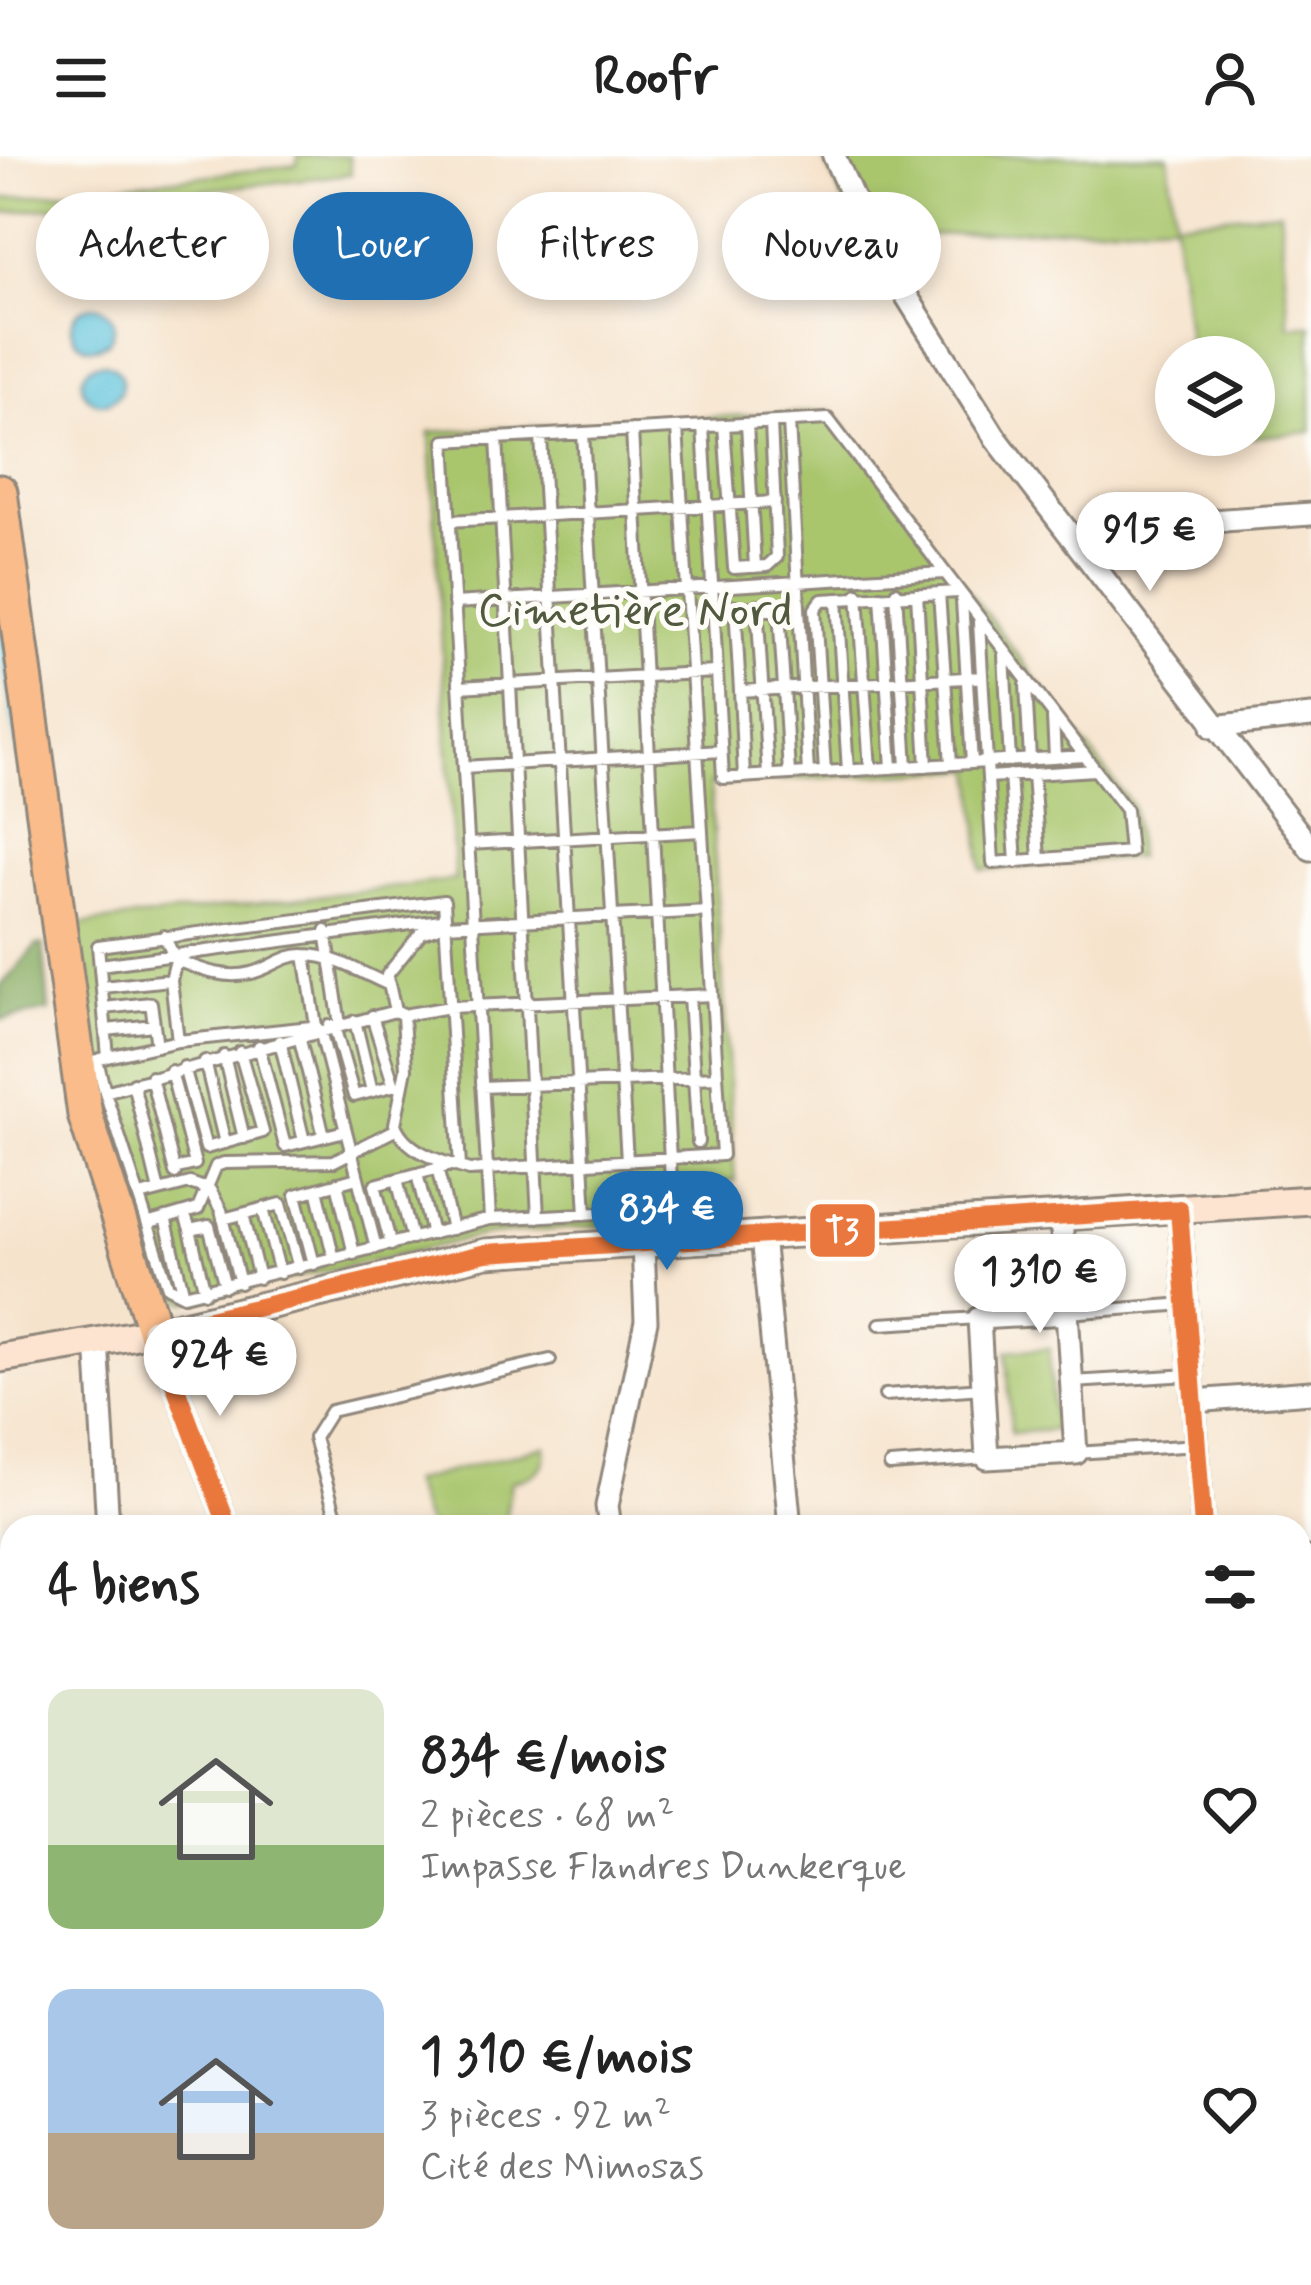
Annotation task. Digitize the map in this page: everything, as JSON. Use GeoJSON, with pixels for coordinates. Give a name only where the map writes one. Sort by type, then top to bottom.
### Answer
{"type":"FeatureCollection","features":[{"type":"Feature","properties":{"kind":"main road"},"geometry":{"type":"LineString","coordinates":[[0,492],[86,1114],[155,1332]]}},
{"type":"Feature","properties":{"kind":"main road"},"geometry":{"type":"LineString","coordinates":[[0,1358],[155,1332],[486,1252],[1311,1200]]}},
{"type":"Feature","properties":{"kind":"street"},"geometry":{"type":"LineString","coordinates":[[834,156],[872,241],[948,369],[1036,498],[1079,546],[1213,727],[1311,849]]}},
{"type":"Feature","properties":{"kind":"street"},"geometry":{"type":"LineString","coordinates":[[1079,546],[1094,532],[1112,528],[1311,514]]}},
{"type":"Feature","properties":{"kind":"street"},"geometry":{"type":"LineString","coordinates":[[1213,727],[1311,716]]}},
{"type":"Feature","properties":{"kind":"street"},"geometry":{"type":"LineString","coordinates":[[1179,1209],[1202,1515]]}},
{"type":"Feature","properties":{"kind":"street"},"geometry":{"type":"LineString","coordinates":[[1061,1216],[1076,1453],[987,1458],[979,1318],[1067,1313]]}},
{"type":"Feature","properties":{"kind":"street"},"geometry":{"type":"LineString","coordinates":[[762,1236],[789,1515]]}},
{"type":"Feature","properties":{"kind":"street"},"geometry":{"type":"LineString","coordinates":[[608,1515],[646,1321],[643,1243]]}},
{"type":"Feature","properties":{"kind":"street"},"geometry":{"type":"LineString","coordinates":[[155,1332],[224,1515]]}},
{"type":"Feature","properties":{"kind":"street"},"geometry":{"type":"LineString","coordinates":[[97,1340],[107,1515]]}},
{"type":"Feature","properties":{"kind":"street"},"geometry":{"type":"LineString","coordinates":[[1194,1401],[1311,1392]]}},
{"type":"Feature","properties":{"kind":"lane"},"geometry":{"type":"LineString","coordinates":[[490,1220],[445,441],[828,419],[1126,810],[1130,852],[993,863],[979,619]]}},
{"type":"Feature","properties":{"kind":"lane"},"geometry":{"type":"LineString","coordinates":[[724,425],[734,568],[754,567],[767,566],[777,557],[770,422]]}},
{"type":"Feature","properties":{"kind":"lane"},"geometry":{"type":"LineString","coordinates":[[789,422],[808,773]]}},
{"type":"Feature","properties":{"kind":"lane"},"geometry":{"type":"LineString","coordinates":[[747,424],[754,567]]}},
{"type":"Feature","properties":{"kind":"lane"},"geometry":{"type":"LineString","coordinates":[[703,427],[723,778],[1085,756]]}},
{"type":"Feature","properties":{"kind":"lane"},"geometry":{"type":"LineString","coordinates":[[391,1245],[375,1185],[437,1168],[487,1170],[722,1155],[677,428]]}},
{"type":"Feature","properties":{"kind":"lane"},"geometry":{"type":"LineString","coordinates":[[632,430],[674,1241]]}},
{"type":"Feature","properties":{"kind":"lane"},"geometry":{"type":"LineString","coordinates":[[583,433],[627,1161]]}},
{"type":"Feature","properties":{"kind":"lane"},"geometry":{"type":"LineString","coordinates":[[541,436],[586,1214]]}},
{"type":"Feature","properties":{"kind":"lane"},"geometry":{"type":"LineString","coordinates":[[497,438],[538,1216]]}},
{"type":"Feature","properties":{"kind":"lane"},"geometry":{"type":"LineString","coordinates":[[449,520],[775,502]]}},
{"type":"Feature","properties":{"kind":"lane"},"geometry":{"type":"LineString","coordinates":[[454,603],[944,573]]}},
{"type":"Feature","properties":{"kind":"lane"},"geometry":{"type":"LineString","coordinates":[[895,576],[907,767]]}},
{"type":"Feature","properties":{"kind":"lane"},"geometry":{"type":"LineString","coordinates":[[857,579],[870,769]]}},
{"type":"Feature","properties":{"kind":"lane"},"geometry":{"type":"LineString","coordinates":[[939,593],[951,764]]}},
{"type":"Feature","properties":{"kind":"lane"},"geometry":{"type":"LineString","coordinates":[[917,594],[927,766]]}},
{"type":"Feature","properties":{"kind":"lane"},"geometry":{"type":"LineString","coordinates":[[825,772],[815,609],[822,600],[960,595]]}},
{"type":"Feature","properties":{"kind":"lane"},"geometry":{"type":"LineString","coordinates":[[960,595],[972,763]]}},
{"type":"Feature","properties":{"kind":"lane"},"geometry":{"type":"LineString","coordinates":[[881,596],[892,768]]}},
{"type":"Feature","properties":{"kind":"lane"},"geometry":{"type":"LineString","coordinates":[[837,599],[848,771]]}},
{"type":"Feature","properties":{"kind":"lane"},"geometry":{"type":"LineString","coordinates":[[757,605],[768,776]]}},
{"type":"Feature","properties":{"kind":"lane"},"geometry":{"type":"LineString","coordinates":[[744,777],[735,606],[779,611],[789,774]]}},
{"type":"Feature","properties":{"kind":"lane"},"geometry":{"type":"LineString","coordinates":[[1004,652],[1010,761]]}},
{"type":"Feature","properties":{"kind":"lane"},"geometry":{"type":"LineString","coordinates":[[459,687],[715,672]]}},
{"type":"Feature","properties":{"kind":"lane"},"geometry":{"type":"LineString","coordinates":[[740,691],[982,676]]}},
{"type":"Feature","properties":{"kind":"lane"},"geometry":{"type":"LineString","coordinates":[[1026,682],[1030,760]]}},
{"type":"Feature","properties":{"kind":"lane"},"geometry":{"type":"LineString","coordinates":[[1053,714],[1055,758]]}},
{"type":"Feature","properties":{"kind":"lane"},"geometry":{"type":"LineString","coordinates":[[464,767],[721,751]]}},
{"type":"Feature","properties":{"kind":"lane"},"geometry":{"type":"LineString","coordinates":[[988,777],[1095,770]]}},
{"type":"Feature","properties":{"kind":"lane"},"geometry":{"type":"LineString","coordinates":[[1033,774],[1039,860]]}},
{"type":"Feature","properties":{"kind":"lane"},"geometry":{"type":"LineString","coordinates":[[1010,776],[1016,862]]}},
{"type":"Feature","properties":{"kind":"lane"},"geometry":{"type":"LineString","coordinates":[[468,844],[702,831]]}},
{"type":"Feature","properties":{"kind":"lane"},"geometry":{"type":"LineString","coordinates":[[109,1057],[98,946],[443,901],[456,1166]]}},
{"type":"Feature","properties":{"kind":"lane"},"geometry":{"type":"LineString","coordinates":[[100,965],[445,922],[706,911]]}},
{"type":"Feature","properties":{"kind":"lane"},"geometry":{"type":"LineString","coordinates":[[324,916],[337,1026],[354,1096],[398,1087]]}},
{"type":"Feature","properties":{"kind":"lane"},"geometry":{"type":"LineString","coordinates":[[387,984],[399,955],[421,933],[445,922]]}},
{"type":"Feature","properties":{"kind":"lane"},"geometry":{"type":"LineString","coordinates":[[164,936],[174,957],[171,980],[178,1041]]}},
{"type":"Feature","properties":{"kind":"lane"},"geometry":{"type":"LineString","coordinates":[[174,957],[235,975],[305,955],[329,958],[387,984],[399,1013],[397,1129],[407,1142],[456,1166]]}},
{"type":"Feature","properties":{"kind":"lane"},"geometry":{"type":"LineString","coordinates":[[305,955],[318,1028],[376,1248]]}},
{"type":"Feature","properties":{"kind":"lane"},"geometry":{"type":"LineString","coordinates":[[102,987],[171,980]]}},
{"type":"Feature","properties":{"kind":"lane"},"geometry":{"type":"LineString","coordinates":[[672,1191],[648,1192],[636,1211],[490,1220],[184,1295],[169,1287],[98,1060],[178,1041],[337,1026],[372,1016],[450,1007],[712,995]]}},
{"type":"Feature","properties":{"kind":"lane"},"geometry":{"type":"LineString","coordinates":[[689,996],[698,1142]]}},
{"type":"Feature","properties":{"kind":"lane"},"geometry":{"type":"LineString","coordinates":[[104,1008],[151,1003],[157,1046]]}},
{"type":"Feature","properties":{"kind":"lane"},"geometry":{"type":"LineString","coordinates":[[372,1016],[398,1087]]}},
{"type":"Feature","properties":{"kind":"lane"},"geometry":{"type":"LineString","coordinates":[[355,1021],[372,1091]]}},
{"type":"Feature","properties":{"kind":"lane"},"geometry":{"type":"LineString","coordinates":[[106,1030],[154,1025]]}},
{"type":"Feature","properties":{"kind":"lane"},"geometry":{"type":"LineString","coordinates":[[105,1092],[318,1028]]}},
{"type":"Feature","properties":{"kind":"lane"},"geometry":{"type":"LineString","coordinates":[[299,1036],[324,1136]]}},
{"type":"Feature","properties":{"kind":"lane"},"geometry":{"type":"LineString","coordinates":[[280,1041],[304,1142]]}},
{"type":"Feature","properties":{"kind":"lane"},"geometry":{"type":"LineString","coordinates":[[259,1046],[285,1146],[345,1131]]}},
{"type":"Feature","properties":{"kind":"lane"},"geometry":{"type":"LineString","coordinates":[[178,1069],[206,1148],[244,1138],[263,1132],[240,1052]]}},
{"type":"Feature","properties":{"kind":"lane"},"geometry":{"type":"LineString","coordinates":[[224,1056],[244,1138]]}},
{"type":"Feature","properties":{"kind":"lane"},"geometry":{"type":"LineString","coordinates":[[205,1061],[225,1143]]}},
{"type":"Feature","properties":{"kind":"lane"},"geometry":{"type":"LineString","coordinates":[[174,1169],[194,1164],[178,1069]]}},
{"type":"Feature","properties":{"kind":"lane"},"geometry":{"type":"LineString","coordinates":[[152,1077],[178,1186]]}},
{"type":"Feature","properties":{"kind":"lane"},"geometry":{"type":"LineString","coordinates":[[482,1087],[717,1077]]}},
{"type":"Feature","properties":{"kind":"lane"},"geometry":{"type":"LineString","coordinates":[[133,1083],[160,1190]]}},
{"type":"Feature","properties":{"kind":"lane"},"geometry":{"type":"LineString","coordinates":[[150,1223],[198,1209],[210,1190],[216,1166],[224,1162],[314,1164],[397,1129]]}},
{"type":"Feature","properties":{"kind":"lane"},"geometry":{"type":"LineString","coordinates":[[437,1168],[452,1229]]}},
{"type":"Feature","properties":{"kind":"lane"},"geometry":{"type":"LineString","coordinates":[[417,1174],[432,1234]]}},
{"type":"Feature","properties":{"kind":"lane"},"geometry":{"type":"LineString","coordinates":[[314,1264],[296,1195],[357,1178]]}},
{"type":"Feature","properties":{"kind":"lane"},"geometry":{"type":"LineString","coordinates":[[397,1179],[412,1239]]}},
{"type":"Feature","properties":{"kind":"lane"},"geometry":{"type":"LineString","coordinates":[[140,1196],[190,1183],[210,1190],[224,1219],[240,1283]]}},
{"type":"Feature","properties":{"kind":"lane"},"geometry":{"type":"LineString","coordinates":[[337,1184],[354,1254]]}},
{"type":"Feature","properties":{"kind":"lane"},"geometry":{"type":"LineString","coordinates":[[317,1189],[334,1259]]}},
{"type":"Feature","properties":{"kind":"lane"},"geometry":{"type":"LineString","coordinates":[[224,1219],[281,1204],[299,1268]]}},
{"type":"Feature","properties":{"kind":"lane"},"geometry":{"type":"LineString","coordinates":[[263,1209],[280,1273]]}},
{"type":"Feature","properties":{"kind":"lane"},"geometry":{"type":"LineString","coordinates":[[184,1213],[205,1292]]}},
{"type":"Feature","properties":{"kind":"lane"},"geometry":{"type":"LineString","coordinates":[[243,1214],[259,1278]]}},
{"type":"Feature","properties":{"kind":"lane"},"geometry":{"type":"LineString","coordinates":[[165,1218],[184,1295]]}},
{"type":"Feature","properties":{"kind":"lane"},"geometry":{"type":"LineString","coordinates":[[190,1230],[209,1226],[226,1286]]}},
{"type":"Feature","properties":{"kind":"lane"},"geometry":{"type":"LineString","coordinates":[[1067,1313],[1186,1304]]}},
{"type":"Feature","properties":{"kind":"lane"},"geometry":{"type":"LineString","coordinates":[[880,1324],[979,1318]]}},
{"type":"Feature","properties":{"kind":"lane"},"geometry":{"type":"LineString","coordinates":[[336,1515],[314,1438],[331,1412],[550,1360]]}},
{"type":"Feature","properties":{"kind":"lane"},"geometry":{"type":"LineString","coordinates":[[1072,1382],[1191,1375]]}},
{"type":"Feature","properties":{"kind":"lane"},"geometry":{"type":"LineString","coordinates":[[885,1394],[983,1388]]}},
{"type":"Feature","properties":{"kind":"lane"},"geometry":{"type":"LineString","coordinates":[[1076,1453],[1197,1445]]}},
{"type":"Feature","properties":{"kind":"lane"},"geometry":{"type":"LineString","coordinates":[[890,1465],[987,1458]]}},
{"type":"Feature","properties":{"kind":"green space"},"geometry":{"type":"Polygon","coordinates":[[[298,156],[349,156],[351,174],[189,192],[61,192],[297,165],[298,156]]]}},
{"type":"Feature","properties":{"kind":"green space"},"geometry":{"type":"Polygon","coordinates":[[[823,156],[1168,156],[1175,221],[1280,211],[1289,326],[1311,325],[1311,432],[1275,435],[1275,336],[1188,336],[1174,222],[941,235],[941,192],[839,192],[823,156]]]}},
{"type":"Feature","properties":{"kind":"green space"},"geometry":{"type":"Polygon","coordinates":[[[36,195],[36,209],[0,213],[0,199],[36,195]]]}},
{"type":"Feature","properties":{"kind":"green space","name":"Cimetière Nord"},"geometry":{"type":"Polygon","coordinates":[[[832,411],[1133,807],[1137,857],[982,870],[974,769],[710,784],[735,1181],[716,1183],[716,1199],[687,1206],[650,1202],[642,1222],[486,1235],[186,1302],[163,1287],[97,1093],[74,925],[455,880],[430,432],[832,411]]]}},
{"type":"Feature","properties":{"kind":"green space"},"geometry":{"type":"Polygon","coordinates":[[[37,945],[43,945],[49,1011],[0,1020],[0,987],[37,945]]]}},
{"type":"Feature","properties":{"kind":"green space"},"geometry":{"type":"Polygon","coordinates":[[[1049,1348],[1054,1430],[1011,1433],[1007,1351],[1049,1348]]]}},
{"type":"Feature","properties":{"kind":"green space"},"geometry":{"type":"Polygon","coordinates":[[[545,1446],[541,1467],[511,1482],[506,1515],[423,1515],[411,1482],[545,1446]]]}},
{"type":"Feature","properties":{"kind":"water"},"geometry":{"type":"Polygon","coordinates":[[[93,306],[108,312],[114,327],[108,342],[93,348],[78,342],[72,327],[78,312],[93,306]]]}},
{"type":"Feature","properties":{"kind":"water"},"geometry":{"type":"Polygon","coordinates":[[[102,363],[116,369],[122,383],[116,397],[102,403],[88,397],[82,383],[88,369],[102,363]]]}},
{"type":"Feature","properties":{"kind":"waterway"},"geometry":{"type":"LineString","coordinates":[[0,627],[20,758]]}},
{"type":"Feature","properties":{"kind":"transit line","name":"T3"},"geometry":{"type":"LineString","coordinates":[[1179,1209],[1202,1515]]}},
{"type":"Feature","properties":{"kind":"transit line","name":"T3"},"geometry":{"type":"LineString","coordinates":[[155,1332],[486,1253],[1179,1209]]}},
{"type":"Feature","properties":{"kind":"transit line","name":"T3"},"geometry":{"type":"LineString","coordinates":[[155,1332],[224,1515]]}}]}
